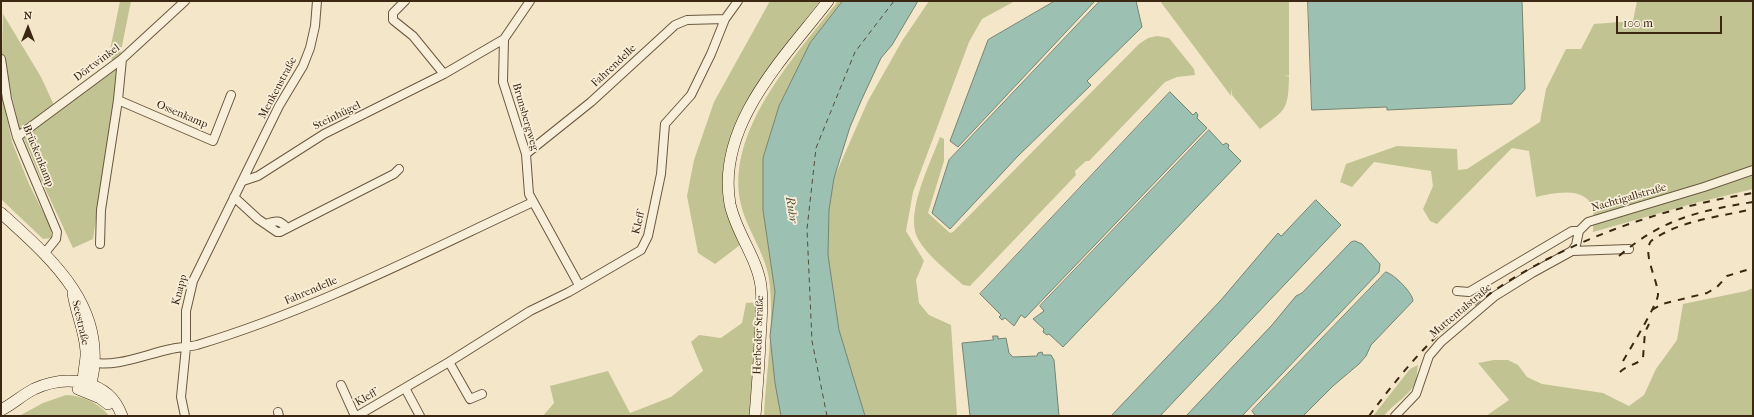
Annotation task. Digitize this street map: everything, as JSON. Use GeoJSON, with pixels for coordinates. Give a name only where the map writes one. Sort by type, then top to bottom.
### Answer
{"type":"FeatureCollection","features":[{"type":"Feature","properties":{"kind":"main road","name":"Herbeder Straße"},"geometry":{"type":"LineString","coordinates":[[756,416],[762,314],[761,285],[733,217],[729,193],[728,168],[742,125],[753,102],[770,75],[828,1]]}},
{"type":"Feature","properties":{"kind":"main road","name":"Seestraße"},"geometry":{"type":"LineString","coordinates":[[1,213],[44,254],[73,290],[75,304],[84,333],[90,362],[86,386]]}},
{"type":"Feature","properties":{"kind":"main road"},"geometry":{"type":"LineString","coordinates":[[86,386],[118,416]]}},
{"type":"Feature","properties":{"kind":"main road"},"geometry":{"type":"LineString","coordinates":[[3,409],[16,402],[23,402],[44,392],[61,387],[86,386],[112,398],[119,406],[122,416]]}},
{"type":"Feature","properties":{"kind":"street","name":"Dörtwinkel"},"geometry":{"type":"LineString","coordinates":[[17,137],[122,59],[185,1]]}},
{"type":"Feature","properties":{"kind":"street","name":"Menkenstraße"},"geometry":{"type":"LineString","coordinates":[[243,181],[279,106],[303,66],[313,34],[317,1]]}},
{"type":"Feature","properties":{"kind":"street"},"geometry":{"type":"LineString","coordinates":[[405,1],[393,13],[393,20],[413,36],[444,74]]}},
{"type":"Feature","properties":{"kind":"street","name":"Steinhügel"},"geometry":{"type":"LineString","coordinates":[[243,181],[258,176],[324,134],[444,74],[504,39],[530,1]]}},
{"type":"Feature","properties":{"kind":"street","name":"Kleff"},"geometry":{"type":"LineString","coordinates":[[341,386],[356,416],[449,362],[530,311],[569,292],[638,253],[644,245],[661,174],[665,124],[691,95],[711,54],[725,19],[738,1]]}},
{"type":"Feature","properties":{"kind":"street","name":"Fahrendelle"},"geometry":{"type":"LineString","coordinates":[[526,154],[591,102],[675,25],[686,20],[725,19]]}},
{"type":"Feature","properties":{"kind":"street","name":"Brunsbergweg"},"geometry":{"type":"LineString","coordinates":[[504,39],[503,82],[526,154],[529,194],[579,285]]}},
{"type":"Feature","properties":{"kind":"street"},"geometry":{"type":"LineString","coordinates":[[100,244],[101,210],[118,100],[122,59]]}},
{"type":"Feature","properties":{"kind":"street","name":"Brückenkamp"},"geometry":{"type":"LineString","coordinates":[[1,60],[7,99],[17,137],[57,232],[56,239],[44,254]]}},
{"type":"Feature","properties":{"kind":"street","name":"Ossenkamp"},"geometry":{"type":"LineString","coordinates":[[118,100],[213,141],[231,95]]}},
{"type":"Feature","properties":{"kind":"street"},"geometry":{"type":"LineString","coordinates":[[234,197],[266,224],[278,221],[283,222],[287,228],[394,174],[399,169]]}},
{"type":"Feature","properties":{"kind":"street","name":"Nachtigallstraße"},"geometry":{"type":"LineString","coordinates":[[1457,291],[1468,292],[1572,231],[1580,231],[1588,222],[1596,218],[1704,187],[1753,170]]}},
{"type":"Feature","properties":{"kind":"street","name":"Knapp"},"geometry":{"type":"LineString","coordinates":[[185,416],[181,397],[186,347],[186,311],[193,281],[243,181]]}},
{"type":"Feature","properties":{"kind":"street","name":"Fahrendelle"},"geometry":{"type":"LineString","coordinates":[[90,362],[128,361],[171,349],[196,345],[305,307],[534,202]]}},
{"type":"Feature","properties":{"kind":"street"},"geometry":{"type":"LineString","coordinates":[[1572,252],[1576,245],[1580,231]]}},
{"type":"Feature","properties":{"kind":"street","name":"Muttentalstraße"},"geometry":{"type":"LineString","coordinates":[[1395,416],[1416,394],[1429,356],[1454,329],[1506,289],[1572,252],[1629,249]]}},
{"type":"Feature","properties":{"kind":"street"},"geometry":{"type":"LineString","coordinates":[[449,362],[470,399],[482,394]]}},
{"type":"Feature","properties":{"kind":"street"},"geometry":{"type":"LineString","coordinates":[[405,388],[420,416]]}},
{"type":"Feature","properties":{"kind":"green space"},"geometry":{"type":"Polygon","coordinates":[[[120,1],[131,1],[120,56],[113,61],[109,55],[120,1]]]}},
{"type":"Feature","properties":{"kind":"green space"},"geometry":{"type":"Polygon","coordinates":[[[770,1],[820,1],[784,47],[762,79],[743,113],[728,147],[723,168],[725,202],[731,224],[740,245],[715,264],[698,253],[687,196],[694,160],[714,102],[770,1]]]}},
{"type":"Feature","properties":{"kind":"green space"},"geometry":{"type":"Polygon","coordinates":[[[838,1],[843,1],[810,43],[779,106],[763,158],[763,210],[775,292],[770,332],[771,295],[767,269],[746,220],[740,200],[739,173],[744,146],[754,119],[786,68],[838,1]]]}},
{"type":"Feature","properties":{"kind":"green space"},"geometry":{"type":"Polygon","coordinates":[[[929,1],[1015,1],[982,19],[969,42],[913,192],[906,231],[924,261],[916,280],[919,303],[929,315],[951,325],[957,416],[865,416],[839,330],[828,255],[829,210],[834,178],[868,101],[902,41],[929,1]]]}},
{"type":"Feature","properties":{"kind":"green space"},"geometry":{"type":"Polygon","coordinates":[[[1160,1],[1289,1],[1289,76],[1284,75],[1289,77],[1289,88],[1286,103],[1280,113],[1260,129],[1232,95],[1231,88],[1231,96],[1160,1]]]}},
{"type":"Feature","properties":{"kind":"green space"},"geometry":{"type":"Polygon","coordinates":[[[1637,1],[1753,1],[1753,189],[1695,203],[1593,232],[1593,211],[1591,204],[1586,198],[1573,193],[1557,193],[1536,197],[1529,151],[1512,148],[1437,224],[1430,221],[1423,209],[1433,186],[1431,171],[1374,162],[1352,187],[1340,182],[1346,164],[1397,146],[1457,149],[1458,170],[1467,169],[1540,122],[1546,89],[1566,49],[1581,49],[1594,24],[1633,21],[1637,1]]]}},
{"type":"Feature","properties":{"kind":"green space"},"geometry":{"type":"Polygon","coordinates":[[[3,14],[41,77],[54,105],[115,67],[118,72],[93,239],[73,248],[43,184],[19,127],[2,54],[3,14]]]}},
{"type":"Feature","properties":{"kind":"green space"},"geometry":{"type":"Polygon","coordinates":[[[1157,36],[1169,38],[1194,69],[1195,75],[1177,77],[1165,82],[1089,161],[1086,161],[1075,171],[1076,175],[970,286],[963,285],[927,252],[918,239],[915,228],[914,216],[916,202],[925,174],[940,137],[944,139],[944,161],[928,213],[950,233],[953,232],[1139,44],[1148,38],[1157,36]]]}},
{"type":"Feature","properties":{"kind":"green space"},"geometry":{"type":"Polygon","coordinates":[[[1,89],[12,142],[29,184],[51,228],[51,238],[43,239],[1,199],[1,89]]]}},
{"type":"Feature","properties":{"kind":"green space"},"geometry":{"type":"Polygon","coordinates":[[[1753,288],[1753,416],[1486,416],[1509,400],[1478,363],[1494,360],[1508,360],[1518,365],[1527,377],[1542,384],[1603,393],[1629,406],[1644,395],[1656,369],[1677,340],[1683,304],[1746,291],[1753,288]]]}},
{"type":"Feature","properties":{"kind":"green space"},"geometry":{"type":"Polygon","coordinates":[[[758,302],[751,415],[543,416],[554,403],[550,386],[608,371],[630,413],[671,397],[703,371],[691,342],[699,335],[721,338],[742,323],[746,303],[758,302]]]}},
{"type":"Feature","properties":{"kind":"green space"},"geometry":{"type":"Polygon","coordinates":[[[770,337],[775,383],[781,416],[764,416],[770,337]]]}},
{"type":"Feature","properties":{"kind":"green space"},"geometry":{"type":"Polygon","coordinates":[[[1418,365],[1416,381],[1411,390],[1384,416],[1373,416],[1410,369],[1418,365]]]}},
{"type":"Feature","properties":{"kind":"green space"},"geometry":{"type":"Polygon","coordinates":[[[66,395],[84,398],[95,403],[109,416],[19,416],[43,403],[66,395]]]}},
{"type":"Feature","properties":{"kind":"water","name":"Ruhr"},"geometry":{"type":"Polygon","coordinates":[[[843,1],[918,1],[892,45],[881,58],[861,101],[850,127],[834,178],[829,210],[828,255],[839,330],[865,416],[781,416],[775,383],[770,336],[775,292],[763,210],[763,158],[779,106],[810,43],[843,1]]]}},
{"type":"Feature","properties":{"kind":"water"},"geometry":{"type":"Polygon","coordinates":[[[1055,1],[1095,1],[958,147],[950,141],[988,40],[1055,1]]]}},
{"type":"Feature","properties":{"kind":"water"},"geometry":{"type":"Polygon","coordinates":[[[1100,1],[1136,1],[1142,27],[1087,81],[1091,85],[1018,156],[950,229],[932,213],[949,160],[1100,1]]]}},
{"type":"Feature","properties":{"kind":"water"},"geometry":{"type":"Polygon","coordinates":[[[1308,1],[1522,1],[1525,89],[1512,104],[1387,110],[1387,107],[1312,110],[1308,1]]]}},
{"type":"Feature","properties":{"kind":"water"},"geometry":{"type":"Polygon","coordinates":[[[1170,92],[1193,115],[1196,112],[1198,115],[1197,118],[1207,128],[1025,318],[1021,315],[1014,326],[1005,318],[1002,320],[999,317],[1001,315],[980,294],[1170,92]]]}},
{"type":"Feature","properties":{"kind":"water"},"geometry":{"type":"Polygon","coordinates":[[[1209,130],[1223,145],[1226,143],[1229,145],[1228,148],[1241,161],[1063,347],[1049,334],[1047,335],[1043,332],[1044,329],[1033,319],[1044,311],[1040,306],[1209,130]]]}},
{"type":"Feature","properties":{"kind":"water"},"geometry":{"type":"Polygon","coordinates":[[[1316,200],[1341,225],[1160,416],[1111,416],[1221,300],[1278,233],[1281,236],[1316,200]]]}},
{"type":"Feature","properties":{"kind":"water"},"geometry":{"type":"Polygon","coordinates":[[[1355,241],[1362,244],[1380,264],[1379,272],[1242,416],[1186,416],[1272,325],[1296,296],[1302,293],[1351,242],[1355,241]]]}},
{"type":"Feature","properties":{"kind":"water"},"geometry":{"type":"Polygon","coordinates":[[[1386,272],[1394,276],[1402,284],[1410,293],[1413,301],[1371,345],[1366,356],[1359,364],[1333,386],[1303,416],[1254,416],[1255,415],[1252,411],[1386,272]]]}},
{"type":"Feature","properties":{"kind":"water"},"geometry":{"type":"Polygon","coordinates":[[[993,336],[998,336],[998,339],[1006,338],[1009,353],[1013,357],[1037,356],[1038,353],[1042,352],[1043,355],[1051,355],[1054,360],[1059,416],[970,416],[962,343],[993,340],[993,336]]]}},
{"type":"Feature","properties":{"kind":"ferry route"},"geometry":{"type":"LineString","coordinates":[[827,416],[812,341],[807,229],[816,148],[855,52],[894,1]]}},
{"type":"Feature","properties":{"kind":"railway"},"geometry":{"type":"LineString","coordinates":[[1369,416],[1406,369],[1438,335],[1482,299],[1517,276],[1592,238],[1631,223],[1671,211],[1753,193]]}},
{"type":"Feature","properties":{"kind":"railway"},"geometry":{"type":"LineString","coordinates":[[1619,256],[1650,233],[1682,218],[1715,209],[1753,202]]}},
{"type":"Feature","properties":{"kind":"railway"},"geometry":{"type":"LineString","coordinates":[[1623,361],[1648,317],[1658,295],[1648,253],[1651,241],[1674,228],[1700,220],[1753,209]]}},
{"type":"Feature","properties":{"kind":"railway"},"geometry":{"type":"LineString","coordinates":[[1652,310],[1662,304],[1707,293],[1717,287],[1727,276],[1753,268]]}},
{"type":"Feature","properties":{"kind":"railway"},"geometry":{"type":"LineString","coordinates":[[1620,372],[1643,358],[1645,332],[1649,324]]}}]}
